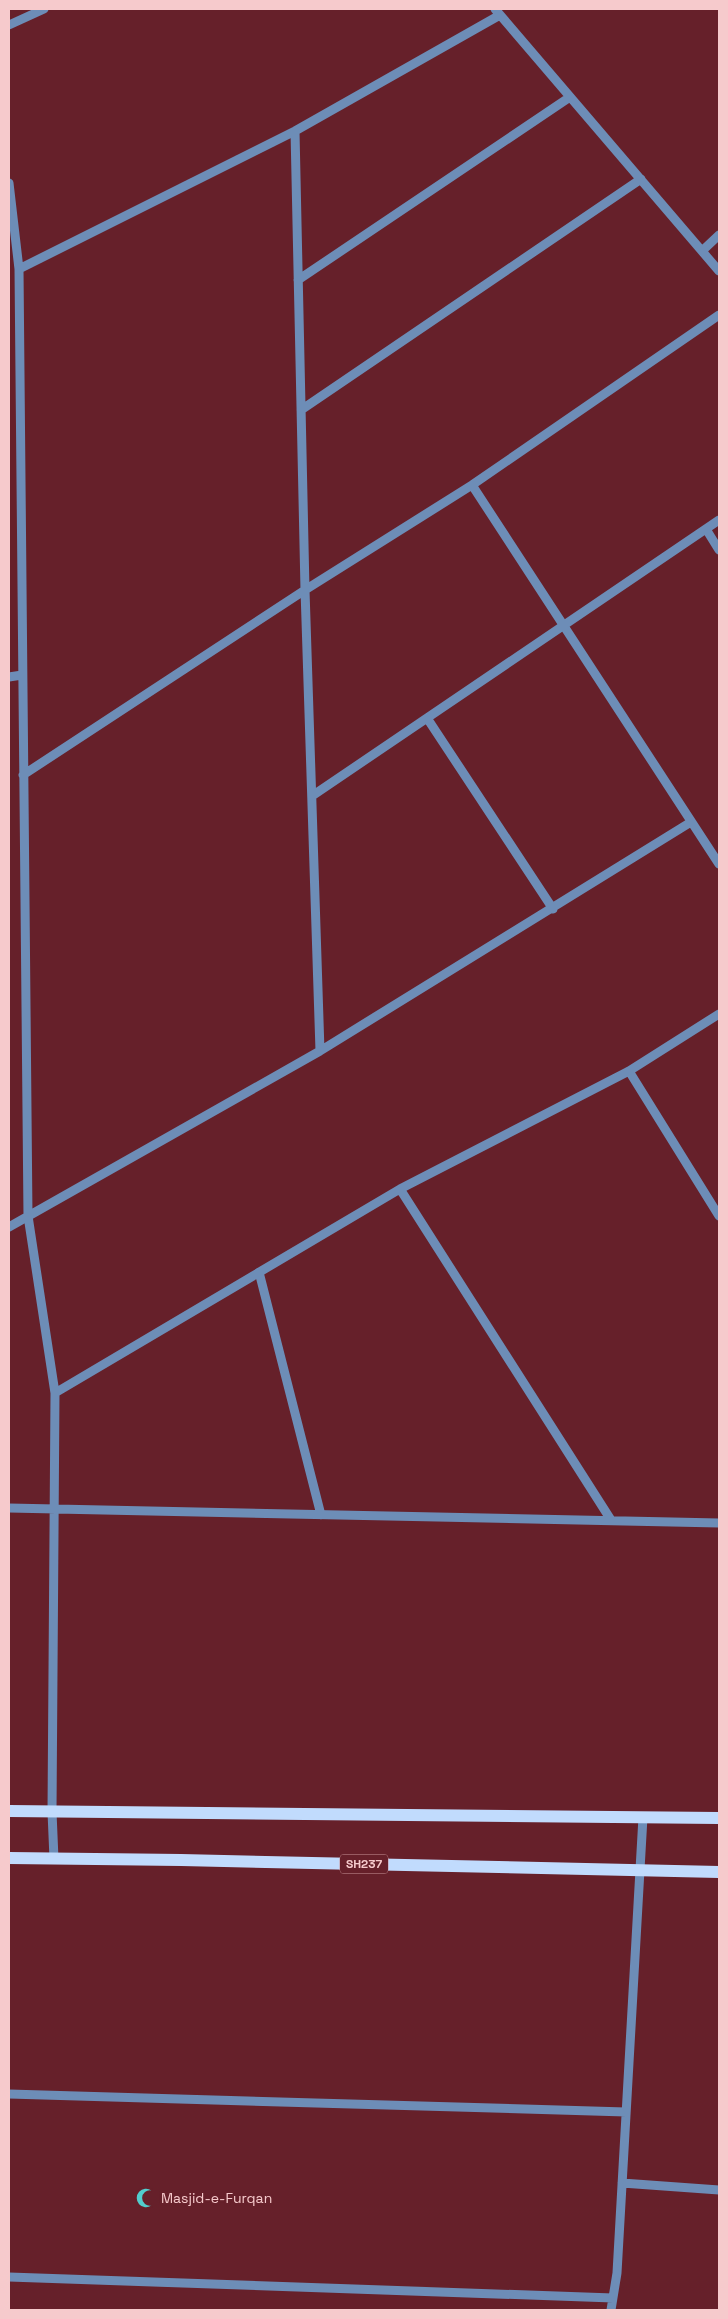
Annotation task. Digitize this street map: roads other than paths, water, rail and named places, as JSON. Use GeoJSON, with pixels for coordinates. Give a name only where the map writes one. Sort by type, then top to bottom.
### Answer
{"type":"FeatureCollection","features":[{"type":"Feature","properties":{"kind":"main road"},"geometry":{"type":"LineString","coordinates":[[9,1811],[719,1818]]}},
{"type":"Feature","properties":{"kind":"main road","name":"SH237"},"geometry":{"type":"LineString","coordinates":[[9,1858],[719,1872]]}},
{"type":"Feature","properties":{"kind":"street"},"geometry":{"type":"LineString","coordinates":[[9,25],[44,9]]}},
{"type":"Feature","properties":{"kind":"street"},"geometry":{"type":"LineString","coordinates":[[19,269],[295,131],[498,12],[719,271]]}},
{"type":"Feature","properties":{"kind":"street"},"geometry":{"type":"LineString","coordinates":[[298,280],[570,96]]}},
{"type":"Feature","properties":{"kind":"street"},"geometry":{"type":"LineString","coordinates":[[295,131],[305,590],[320,1051]]}},
{"type":"Feature","properties":{"kind":"street"},"geometry":{"type":"LineString","coordinates":[[301,410],[641,179]]}},
{"type":"Feature","properties":{"kind":"street"},"geometry":{"type":"LineString","coordinates":[[9,183],[19,269],[28,1216],[55,1393],[52,1812],[54,1858]]}},
{"type":"Feature","properties":{"kind":"street"},"geometry":{"type":"LineString","coordinates":[[702,251],[719,235]]}},
{"type":"Feature","properties":{"kind":"street"},"geometry":{"type":"LineString","coordinates":[[23,775],[305,590],[472,484],[719,315]]}},
{"type":"Feature","properties":{"kind":"street"},"geometry":{"type":"LineString","coordinates":[[472,484],[719,864]]}},
{"type":"Feature","properties":{"kind":"street"},"geometry":{"type":"LineString","coordinates":[[312,796],[719,520]]}},
{"type":"Feature","properties":{"kind":"street"},"geometry":{"type":"LineString","coordinates":[[706,529],[719,550]]}},
{"type":"Feature","properties":{"kind":"street"},"geometry":{"type":"LineString","coordinates":[[9,677],[22,675]]}},
{"type":"Feature","properties":{"kind":"street"},"geometry":{"type":"LineString","coordinates":[[427,718],[553,909]]}},
{"type":"Feature","properties":{"kind":"street"},"geometry":{"type":"LineString","coordinates":[[9,1227],[320,1051],[553,909],[691,822]]}},
{"type":"Feature","properties":{"kind":"street"},"geometry":{"type":"LineString","coordinates":[[55,1393],[400,1190],[629,1071],[719,1014]]}},
{"type":"Feature","properties":{"kind":"street"},"geometry":{"type":"LineString","coordinates":[[629,1071],[719,1216]]}},
{"type":"Feature","properties":{"kind":"street"},"geometry":{"type":"LineString","coordinates":[[400,1190],[611,1520]]}},
{"type":"Feature","properties":{"kind":"street"},"geometry":{"type":"LineString","coordinates":[[260,1272],[320,1515]]}},
{"type":"Feature","properties":{"kind":"street"},"geometry":{"type":"LineString","coordinates":[[9,1508],[719,1523]]}},
{"type":"Feature","properties":{"kind":"street"},"geometry":{"type":"LineString","coordinates":[[611,2310],[617,2273],[643,1817]]}},
{"type":"Feature","properties":{"kind":"street"},"geometry":{"type":"LineString","coordinates":[[9,2094],[626,2112]]}},
{"type":"Feature","properties":{"kind":"street"},"geometry":{"type":"LineString","coordinates":[[622,2183],[719,2190]]}},
{"type":"Feature","properties":{"kind":"street"},"geometry":{"type":"LineString","coordinates":[[9,2277],[613,2298]]}},
{"type":"Feature","properties":{"kind":"place","name":"Masjid-e-Furqan"},"geometry":{"type":"Point","coordinates":[146,2198]}}]}
